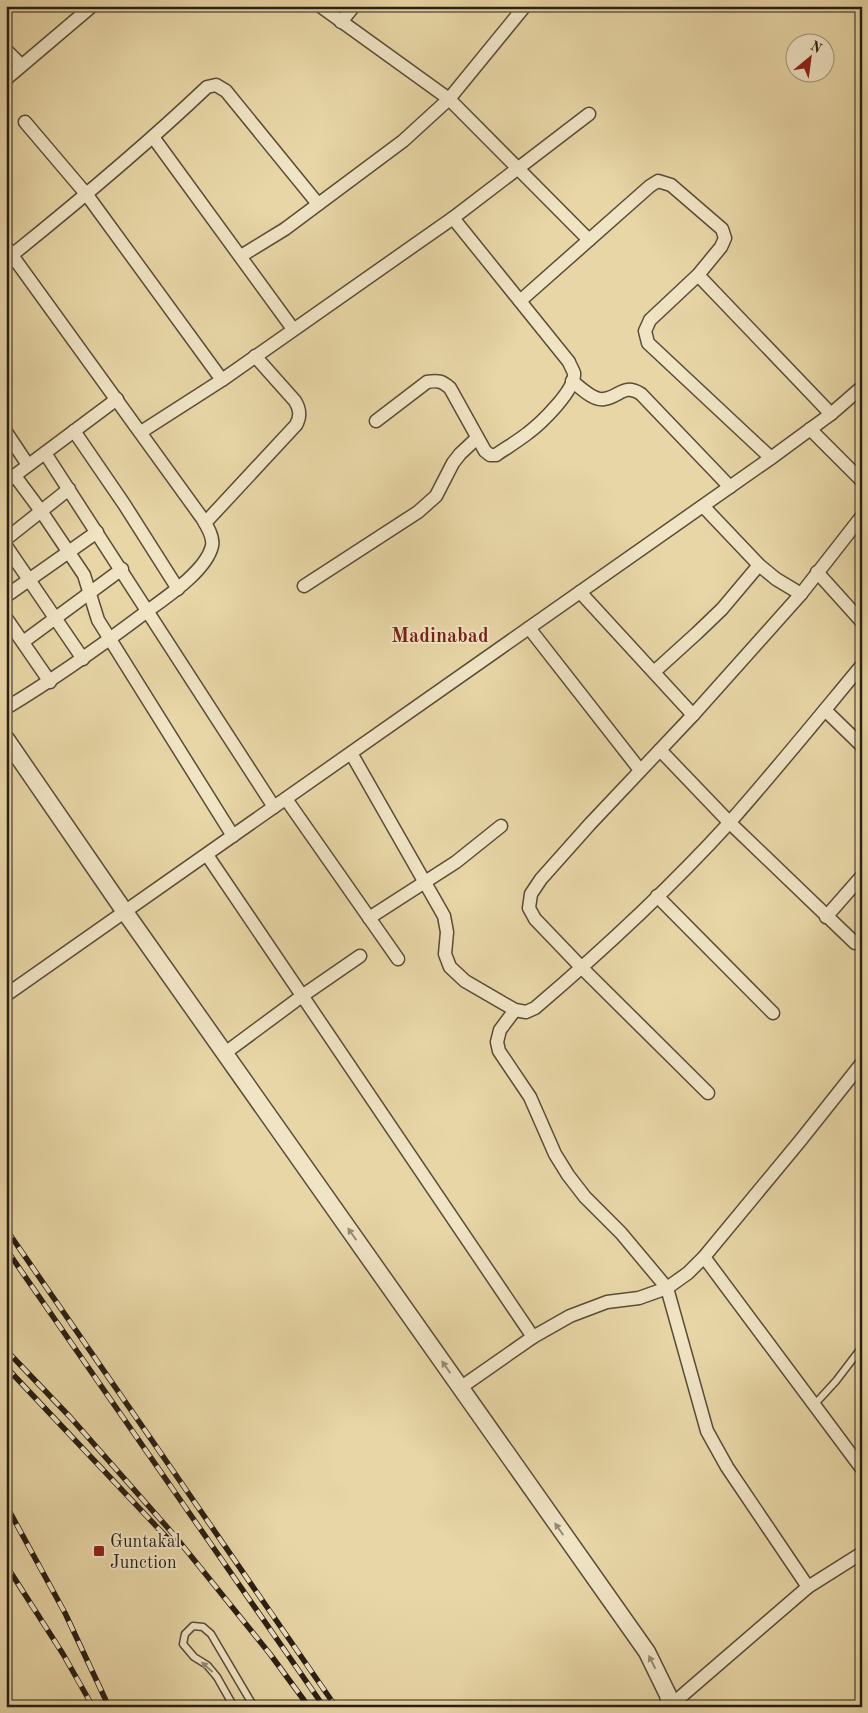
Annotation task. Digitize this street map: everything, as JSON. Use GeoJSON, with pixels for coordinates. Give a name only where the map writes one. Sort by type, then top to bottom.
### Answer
{"type":"FeatureCollection","features":[{"type":"Feature","properties":{"kind":"street"},"geometry":{"type":"LineString","coordinates":[[6,78],[92,6]]}},
{"type":"Feature","properties":{"kind":"street"},"geometry":{"type":"LineString","coordinates":[[320,6],[448,99],[589,240]]}},
{"type":"Feature","properties":{"kind":"street"},"geometry":{"type":"LineString","coordinates":[[341,22],[354,6]]}},
{"type":"Feature","properties":{"kind":"street"},"geometry":{"type":"LineString","coordinates":[[241,256],[285,228],[403,141],[448,99],[525,6]]}},
{"type":"Feature","properties":{"kind":"street"},"geometry":{"type":"LineString","coordinates":[[6,50],[21,65]]}},
{"type":"Feature","properties":{"kind":"street"},"geometry":{"type":"LineString","coordinates":[[6,708],[50,682],[178,589],[206,560],[212,545],[209,530],[205,523],[9,251],[87,195],[154,137],[207,87],[216,85],[226,91],[318,204]]}},
{"type":"Feature","properties":{"kind":"street"},"geometry":{"type":"LineString","coordinates":[[140,432],[222,380],[453,218],[589,114]]}},
{"type":"Feature","properties":{"kind":"street"},"geometry":{"type":"LineString","coordinates":[[25,122],[87,195],[222,380]]}},
{"type":"Feature","properties":{"kind":"street"},"geometry":{"type":"LineString","coordinates":[[154,137],[293,329]]}},
{"type":"Feature","properties":{"kind":"street"},"geometry":{"type":"LineString","coordinates":[[520,301],[650,186],[658,181],[671,185],[722,229],[725,238],[721,247],[698,275],[650,320],[645,331],[648,343],[772,458]]}},
{"type":"Feature","properties":{"kind":"street"},"geometry":{"type":"LineString","coordinates":[[376,421],[427,382],[436,380],[443,382],[450,388],[485,451],[490,455],[496,455],[528,433],[546,417],[566,393],[572,382],[574,373],[569,362],[453,218]]}},
{"type":"Feature","properties":{"kind":"street"},"geometry":{"type":"LineString","coordinates":[[698,275],[831,414]]}},
{"type":"Feature","properties":{"kind":"street"},"geometry":{"type":"LineString","coordinates":[[205,523],[296,425],[299,419],[300,409],[295,401],[255,356]]}},
{"type":"Feature","properties":{"kind":"street"},"geometry":{"type":"LineString","coordinates":[[572,382],[596,398],[604,399],[625,390],[633,389],[641,394],[730,487]]}},
{"type":"Feature","properties":{"kind":"street"},"geometry":{"type":"LineString","coordinates":[[6,995],[772,458],[862,388]]}},
{"type":"Feature","properties":{"kind":"street"},"geometry":{"type":"LineString","coordinates":[[117,399],[10,479],[41,511],[84,575],[98,620],[233,836]]}},
{"type":"Feature","properties":{"kind":"street"},"geometry":{"type":"LineString","coordinates":[[810,429],[862,481]]}},
{"type":"Feature","properties":{"kind":"street"},"geometry":{"type":"LineString","coordinates":[[74,431],[124,504],[178,589]]}},
{"type":"Feature","properties":{"kind":"street"},"geometry":{"type":"LineString","coordinates":[[6,432],[28,465]]}},
{"type":"Feature","properties":{"kind":"street"},"geometry":{"type":"LineString","coordinates":[[304,586],[418,512],[436,496],[456,458],[477,438]]}},
{"type":"Feature","properties":{"kind":"street"},"geometry":{"type":"LineString","coordinates":[[44,453],[122,568],[147,611],[274,807]]}},
{"type":"Feature","properties":{"kind":"street"},"geometry":{"type":"LineString","coordinates":[[6,538],[69,489]]}},
{"type":"Feature","properties":{"kind":"street"},"geometry":{"type":"LineString","coordinates":[[703,506],[759,565],[801,594]]}},
{"type":"Feature","properties":{"kind":"street"},"geometry":{"type":"LineString","coordinates":[[708,1093],[535,919],[529,908],[532,894],[541,879],[584,831],[693,715],[801,594],[862,516]]}},
{"type":"Feature","properties":{"kind":"street"},"geometry":{"type":"LineString","coordinates":[[6,596],[97,532]]}},
{"type":"Feature","properties":{"kind":"street"},"geometry":{"type":"LineString","coordinates":[[6,546],[83,659]]}},
{"type":"Feature","properties":{"kind":"street"},"geometry":{"type":"LineString","coordinates":[[654,672],[722,609],[759,565]]}},
{"type":"Feature","properties":{"kind":"street"},"geometry":{"type":"LineString","coordinates":[[23,642],[122,568]]}},
{"type":"Feature","properties":{"kind":"street"},"geometry":{"type":"LineString","coordinates":[[817,572],[861,619]]}},
{"type":"Feature","properties":{"kind":"street"},"geometry":{"type":"LineString","coordinates":[[580,592],[693,715]]}},
{"type":"Feature","properties":{"kind":"street"},"geometry":{"type":"LineString","coordinates":[[6,618],[50,682]]}},
{"type":"Feature","properties":{"kind":"street"},"geometry":{"type":"LineString","coordinates":[[529,628],[640,770]]}},
{"type":"Feature","properties":{"kind":"street"},"geometry":{"type":"LineString","coordinates":[[351,753],[444,916],[447,932],[445,954],[450,967],[465,981],[515,1010],[526,1012],[535,1008],[582,968],[730,822],[862,665]]}},
{"type":"Feature","properties":{"kind":"street"},"geometry":{"type":"LineString","coordinates":[[825,710],[862,746]]}},
{"type":"Feature","properties":{"kind":"street"},"geometry":{"type":"LineString","coordinates":[[6,739],[125,912],[647,1652],[672,1703],[808,1587],[862,1553]]}},
{"type":"Feature","properties":{"kind":"street"},"geometry":{"type":"LineString","coordinates":[[660,750],[730,822],[854,943]]}},
{"type":"Feature","properties":{"kind":"street"},"geometry":{"type":"LineString","coordinates":[[286,799],[398,959]]}},
{"type":"Feature","properties":{"kind":"street"},"geometry":{"type":"LineString","coordinates":[[369,918],[456,862],[501,826]]}},
{"type":"Feature","properties":{"kind":"street"},"geometry":{"type":"LineString","coordinates":[[207,855],[533,1337]]}},
{"type":"Feature","properties":{"kind":"street"},"geometry":{"type":"LineString","coordinates":[[826,917],[862,876]]}},
{"type":"Feature","properties":{"kind":"street"},"geometry":{"type":"LineString","coordinates":[[657,896],[773,1013]]}},
{"type":"Feature","properties":{"kind":"street"},"geometry":{"type":"LineString","coordinates":[[225,1054],[302,996],[360,956]]}},
{"type":"Feature","properties":{"kind":"street"},"geometry":{"type":"LineString","coordinates":[[515,1010],[500,1030],[496,1042],[499,1050],[530,1097],[555,1154],[568,1175],[585,1198],[621,1233],[667,1288],[707,1431],[727,1468],[808,1587]]}},
{"type":"Feature","properties":{"kind":"street"},"geometry":{"type":"LineString","coordinates":[[460,1388],[533,1337],[570,1316],[607,1302],[639,1298],[667,1288],[688,1273],[704,1257],[862,1063]]}},
{"type":"Feature","properties":{"kind":"street"},"geometry":{"type":"LineString","coordinates":[[704,1257],[862,1469]]}},
{"type":"Feature","properties":{"kind":"lane"},"geometry":{"type":"LineString","coordinates":[[814,1405],[836,1381],[862,1347]]}},
{"type":"Feature","properties":{"kind":"lane"},"geometry":{"type":"LineString","coordinates":[[234,1707],[217,1677],[207,1665],[194,1657],[183,1644],[185,1634],[193,1626],[203,1627],[211,1634],[254,1707]]}},
{"type":"Feature","properties":{"kind":"railway"},"geometry":{"type":"LineString","coordinates":[[6,1229],[336,1707]]}},
{"type":"Feature","properties":{"kind":"railway"},"geometry":{"type":"LineString","coordinates":[[6,1249],[324,1707]]}},
{"type":"Feature","properties":{"kind":"railway"},"geometry":{"type":"LineString","coordinates":[[6,1350],[71,1418],[174,1535],[270,1654],[309,1707]]}},
{"type":"Feature","properties":{"kind":"railway"},"geometry":{"type":"LineString","coordinates":[[6,1367],[173,1544]]}},
{"type":"Feature","properties":{"kind":"railway"},"geometry":{"type":"LineString","coordinates":[[6,1505],[65,1613],[109,1707]]}},
{"type":"Feature","properties":{"kind":"railway"},"geometry":{"type":"LineString","coordinates":[[6,1565],[63,1654],[93,1707]]}},
{"type":"Feature","properties":{"kind":"place","name":"Guntakal Junction"},"geometry":{"type":"Point","coordinates":[99,1551]}},
{"type":"Feature","properties":{"kind":"district","name":"Madinabad"},"geometry":{"type":"Point","coordinates":[440,635]}}]}
